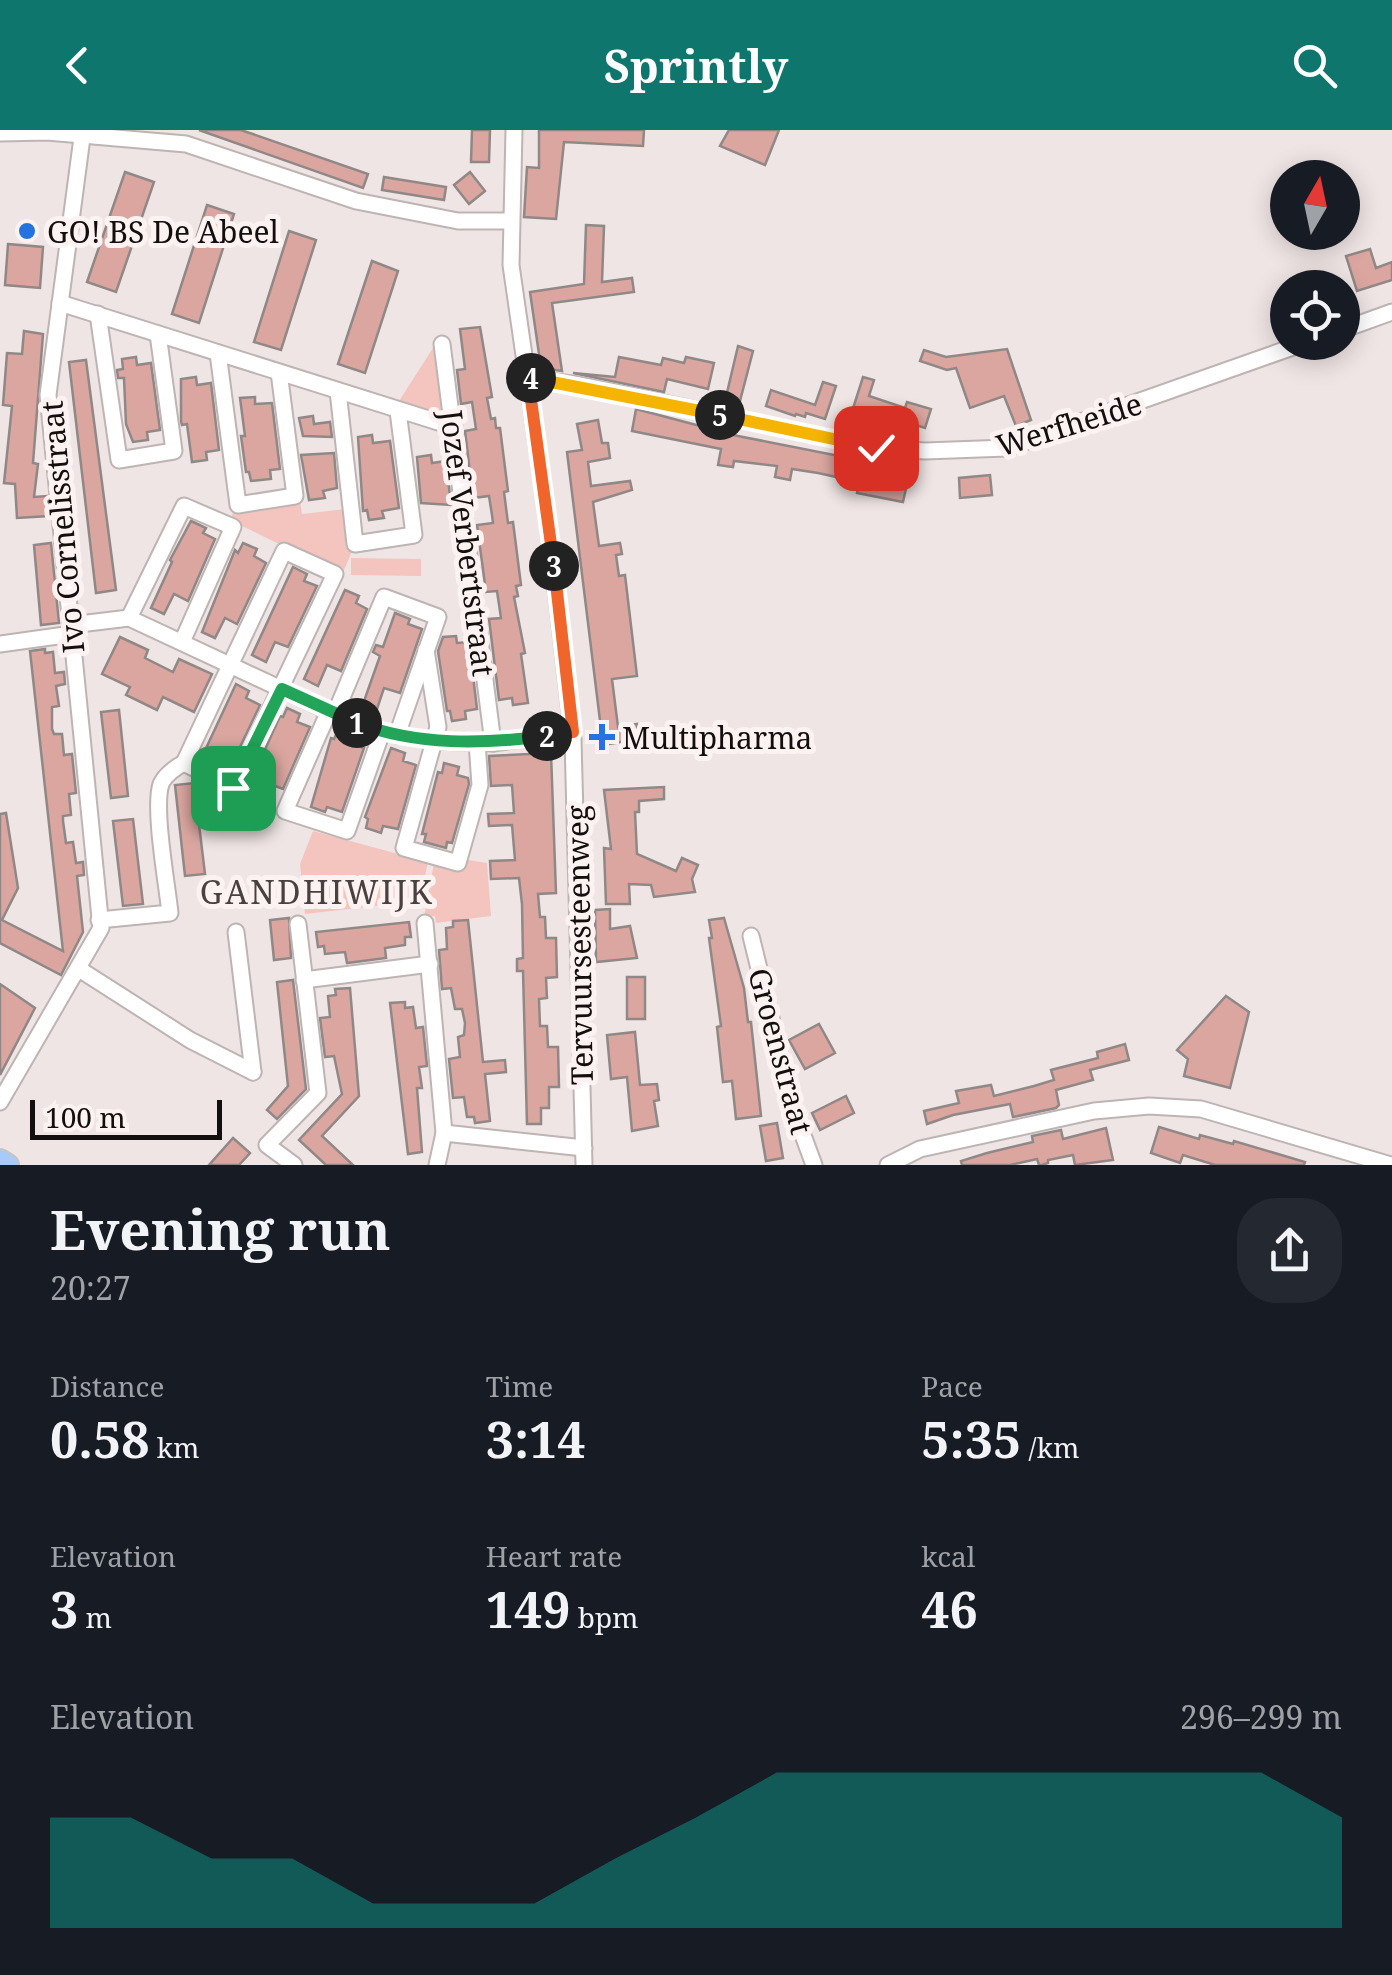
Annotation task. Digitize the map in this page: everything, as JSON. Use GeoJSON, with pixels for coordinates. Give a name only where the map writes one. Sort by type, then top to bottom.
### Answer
{"type":"FeatureCollection","features":[{"type":"Feature","properties":{"kind":"main road"},"geometry":{"type":"LineString","coordinates":[[0,1160],[8,1165]]}},
{"type":"Feature","properties":{"kind":"street","name":"Tervuursesteenweg"},"geometry":{"type":"LineString","coordinates":[[514,130],[511,265],[573,732],[584,1157]]}},
{"type":"Feature","properties":{"kind":"street"},"geometry":{"type":"LineString","coordinates":[[0,134],[82,133],[186,144],[356,202],[458,221],[510,222]]}},
{"type":"Feature","properties":{"kind":"street","name":"Ivo Cornelisstraat"},"geometry":{"type":"LineString","coordinates":[[0,1102],[101,928],[48,396],[82,133]]}},
{"type":"Feature","properties":{"kind":"street"},"geometry":{"type":"LineString","coordinates":[[60,303],[454,427]]}},
{"type":"Feature","properties":{"kind":"street"},"geometry":{"type":"LineString","coordinates":[[1360,324],[1392,312]]}},
{"type":"Feature","properties":{"kind":"street"},"geometry":{"type":"LineString","coordinates":[[98,314],[119,460],[174,451],[158,334]]}},
{"type":"Feature","properties":{"kind":"street","name":"Jozef Verbertstraat"},"geometry":{"type":"LineString","coordinates":[[426,650],[438,727],[404,848],[458,864],[480,785],[485,742],[454,427],[442,344]]}},
{"type":"Feature","properties":{"kind":"street"},"geometry":{"type":"LineString","coordinates":[[218,353],[238,504],[295,496],[279,372]]}},
{"type":"Feature","properties":{"kind":"street","name":"Werfheide"},"geometry":{"type":"LineString","coordinates":[[528,378],[876,448],[925,451],[1006,448],[1270,355]]}},
{"type":"Feature","properties":{"kind":"street"},"geometry":{"type":"LineString","coordinates":[[338,391],[355,544],[414,535],[398,411]]}},
{"type":"Feature","properties":{"kind":"street"},"geometry":{"type":"LineString","coordinates":[[130,618],[184,506],[233,527],[182,642]]}},
{"type":"Feature","properties":{"kind":"street"},"geometry":{"type":"LineString","coordinates":[[99,920],[170,913],[159,804],[162,782],[184,762],[284,550],[335,574],[233,788],[184,762]]}},
{"type":"Feature","properties":{"kind":"street","name":"Jozef Verbertstraat"},"geometry":{"type":"LineString","coordinates":[[384,597],[438,617],[346,831],[285,811],[332,713],[384,597]]}},
{"type":"Feature","properties":{"kind":"street"},"geometry":{"type":"LineString","coordinates":[[0,644],[130,618],[332,713],[390,734],[485,742],[573,732]]}},
{"type":"Feature","properties":{"kind":"street"},"geometry":{"type":"LineString","coordinates":[[425,923],[444,1133],[437,1165]]}},
{"type":"Feature","properties":{"kind":"street"},"geometry":{"type":"LineString","coordinates":[[294,1165],[267,1145],[318,1093],[298,924]]}},
{"type":"Feature","properties":{"kind":"street"},"geometry":{"type":"LineString","coordinates":[[79,969],[190,1040],[253,1072],[236,932]]}},
{"type":"Feature","properties":{"kind":"street","name":"Groenstraat"},"geometry":{"type":"LineString","coordinates":[[750,936],[788,1091],[814,1165]]}},
{"type":"Feature","properties":{"kind":"street"},"geometry":{"type":"LineString","coordinates":[[304,980],[430,964]]}},
{"type":"Feature","properties":{"kind":"street"},"geometry":{"type":"LineString","coordinates":[[888,1165],[920,1149],[1118,1108],[1201,1109],[1391,1165]]}},
{"type":"Feature","properties":{"kind":"street"},"geometry":{"type":"LineString","coordinates":[[444,1133],[584,1157]]}},
{"type":"Feature","properties":{"kind":"shaded area"},"geometry":{"type":"Polygon","coordinates":[[[433,348],[443,410],[439,414],[399,401],[433,348]]]}},
{"type":"Feature","properties":{"kind":"shaded area"},"geometry":{"type":"Polygon","coordinates":[[[300,500],[302,514],[346,509],[353,549],[342,575],[230,520],[234,511],[300,500]]]}},
{"type":"Feature","properties":{"kind":"shaded area"},"geometry":{"type":"Polygon","coordinates":[[[351,558],[421,559],[421,576],[351,575],[351,558]]]}},
{"type":"Feature","properties":{"kind":"shaded area"},"geometry":{"type":"Polygon","coordinates":[[[313,831],[428,862],[420,901],[305,914],[300,864],[313,831]]]}},
{"type":"Feature","properties":{"kind":"shaded area"},"geometry":{"type":"Polygon","coordinates":[[[468,860],[487,863],[491,916],[436,923],[435,916],[424,917],[434,863],[463,870],[468,860]]]}},
{"type":"Feature","properties":{"kind":"building"},"geometry":{"type":"Polygon","coordinates":[[[199,130],[241,130],[368,174],[363,188],[199,130]]]}},
{"type":"Feature","properties":{"kind":"building"},"geometry":{"type":"Polygon","coordinates":[[[472,130],[490,130],[489,162],[471,162],[472,130]]]}},
{"type":"Feature","properties":{"kind":"building"},"geometry":{"type":"Polygon","coordinates":[[[539,130],[644,130],[643,146],[564,142],[556,219],[524,217],[527,167],[539,168],[539,130]]]}},
{"type":"Feature","properties":{"kind":"building"},"geometry":{"type":"Polygon","coordinates":[[[729,130],[779,130],[765,165],[720,146],[729,130]]]}},
{"type":"Feature","properties":{"kind":"building"},"geometry":{"type":"Polygon","coordinates":[[[125,172],[154,182],[116,292],[87,282],[125,172]]]}},
{"type":"Feature","properties":{"kind":"building"},"geometry":{"type":"Polygon","coordinates":[[[470,172],[485,191],[469,204],[454,185],[470,172]]]}},
{"type":"Feature","properties":{"kind":"building"},"geometry":{"type":"Polygon","coordinates":[[[384,177],[446,187],[444,200],[382,190],[384,177]]]}},
{"type":"Feature","properties":{"kind":"building"},"geometry":{"type":"Polygon","coordinates":[[[207,205],[234,214],[199,323],[172,314],[207,205]]]}},
{"type":"Feature","properties":{"kind":"building"},"geometry":{"type":"Polygon","coordinates":[[[586,225],[604,226],[602,282],[632,278],[634,292],[552,303],[562,371],[541,368],[530,292],[584,284],[586,225]]]}},
{"type":"Feature","properties":{"kind":"building"},"geometry":{"type":"Polygon","coordinates":[[[289,231],[316,240],[281,350],[254,342],[289,231]]]}},
{"type":"Feature","properties":{"kind":"building"},"geometry":{"type":"Polygon","coordinates":[[[8,244],[43,247],[40,288],[5,285],[8,244]]]}},
{"type":"Feature","properties":{"kind":"building"},"geometry":{"type":"Polygon","coordinates":[[[1370,249],[1376,268],[1392,262],[1392,280],[1360,290],[1360,270],[1350,270],[1346,256],[1370,249]]]}},
{"type":"Feature","properties":{"kind":"building"},"geometry":{"type":"Polygon","coordinates":[[[372,261],[398,271],[365,373],[338,364],[372,261]]]}},
{"type":"Feature","properties":{"kind":"building"},"geometry":{"type":"Polygon","coordinates":[[[480,327],[492,397],[487,398],[491,419],[495,418],[496,428],[500,428],[508,523],[513,522],[521,585],[516,586],[518,596],[514,597],[525,653],[521,654],[528,703],[513,705],[512,698],[499,700],[489,619],[501,618],[497,591],[486,592],[477,525],[493,523],[492,515],[489,496],[473,498],[465,431],[476,429],[472,402],[461,404],[457,370],[465,369],[460,329],[480,327]]]}},
{"type":"Feature","properties":{"kind":"building"},"geometry":{"type":"Polygon","coordinates":[[[24,331],[43,334],[34,497],[47,496],[49,516],[17,518],[15,484],[4,483],[12,406],[3,405],[7,353],[22,354],[24,331]]]}},
{"type":"Feature","properties":{"kind":"building"},"geometry":{"type":"Polygon","coordinates":[[[738,346],[753,351],[740,401],[726,397],[738,346]]]}},
{"type":"Feature","properties":{"kind":"building"},"geometry":{"type":"Polygon","coordinates":[[[1007,349],[1031,420],[1016,426],[1004,396],[970,408],[956,368],[947,370],[920,361],[924,350],[946,357],[1007,349]]]}},
{"type":"Feature","properties":{"kind":"building"},"geometry":{"type":"Polygon","coordinates":[[[136,357],[137,365],[151,363],[160,430],[147,432],[148,440],[133,442],[126,424],[124,378],[118,378],[117,370],[123,369],[122,359],[136,357]]]}},
{"type":"Feature","properties":{"kind":"building"},"geometry":{"type":"Polygon","coordinates":[[[619,357],[661,365],[663,358],[684,363],[686,357],[714,363],[708,389],[667,379],[664,392],[573,373],[615,377],[619,357]]]}},
{"type":"Feature","properties":{"kind":"building"},"geometry":{"type":"Polygon","coordinates":[[[86,360],[116,590],[96,593],[69,362],[86,360]]]}},
{"type":"Feature","properties":{"kind":"building"},"geometry":{"type":"Polygon","coordinates":[[[196,377],[197,385],[211,383],[219,450],[206,452],[207,460],[192,462],[187,424],[182,425],[181,421],[181,379],[196,377]]]}},
{"type":"Feature","properties":{"kind":"building"},"geometry":{"type":"Polygon","coordinates":[[[863,377],[874,380],[869,396],[905,408],[907,402],[931,409],[925,428],[887,416],[884,425],[862,418],[860,424],[849,421],[863,377]]]}},
{"type":"Feature","properties":{"kind":"building"},"geometry":{"type":"Polygon","coordinates":[[[823,382],[836,386],[825,419],[806,413],[805,417],[795,416],[766,406],[771,390],[815,405],[823,382]]]}},
{"type":"Feature","properties":{"kind":"building"},"geometry":{"type":"Polygon","coordinates":[[[255,397],[255,404],[272,403],[280,469],[270,470],[271,479],[251,481],[241,436],[245,436],[240,398],[255,397]]]}},
{"type":"Feature","properties":{"kind":"building"},"geometry":{"type":"Polygon","coordinates":[[[636,409],[738,436],[910,470],[903,502],[857,493],[859,482],[818,473],[792,469],[790,480],[775,477],[777,466],[734,461],[733,467],[718,465],[721,449],[632,431],[636,409]]]}},
{"type":"Feature","properties":{"kind":"building"},"geometry":{"type":"Polygon","coordinates":[[[313,416],[314,424],[330,422],[332,437],[303,436],[299,418],[313,416]]]}},
{"type":"Feature","properties":{"kind":"building"},"geometry":{"type":"Polygon","coordinates":[[[598,420],[602,443],[608,443],[610,458],[588,462],[591,486],[630,481],[632,490],[593,502],[599,546],[620,543],[622,554],[616,555],[619,576],[625,575],[637,676],[612,679],[618,727],[637,724],[639,739],[603,745],[567,452],[582,450],[577,424],[598,420]]]}},
{"type":"Feature","properties":{"kind":"building"},"geometry":{"type":"Polygon","coordinates":[[[372,435],[373,443],[390,441],[399,508],[382,511],[384,518],[369,520],[367,510],[363,511],[358,437],[372,435]]]}},
{"type":"Feature","properties":{"kind":"building"},"geometry":{"type":"Polygon","coordinates":[[[334,453],[337,488],[323,491],[325,498],[309,500],[301,455],[334,453]]]}},
{"type":"Feature","properties":{"kind":"building"},"geometry":{"type":"Polygon","coordinates":[[[431,455],[432,463],[446,461],[451,505],[421,503],[417,457],[431,455]]]}},
{"type":"Feature","properties":{"kind":"building"},"geometry":{"type":"Polygon","coordinates":[[[990,475],[992,495],[960,498],[959,478],[990,475]]]}},
{"type":"Feature","properties":{"kind":"building"},"geometry":{"type":"Polygon","coordinates":[[[191,521],[206,528],[203,533],[215,539],[188,601],[174,594],[164,614],[151,608],[191,521]]]}},
{"type":"Feature","properties":{"kind":"building"},"geometry":{"type":"Polygon","coordinates":[[[51,543],[59,623],[41,625],[34,545],[51,543]]]}},
{"type":"Feature","properties":{"kind":"building"},"geometry":{"type":"Polygon","coordinates":[[[243,543],[257,549],[254,556],[266,563],[237,624],[225,618],[215,638],[202,632],[235,550],[238,553],[243,543]]]}},
{"type":"Feature","properties":{"kind":"building"},"geometry":{"type":"Polygon","coordinates":[[[293,567],[307,574],[304,581],[317,586],[288,647],[275,642],[266,662],[252,655],[293,567]]]}},
{"type":"Feature","properties":{"kind":"building"},"geometry":{"type":"Polygon","coordinates":[[[345,590],[359,596],[356,603],[367,609],[341,671],[327,665],[318,686],[304,679],[345,590]]]}},
{"type":"Feature","properties":{"kind":"building"},"geometry":{"type":"Polygon","coordinates":[[[395,613],[422,629],[400,693],[384,688],[377,709],[363,704],[380,656],[373,652],[376,645],[383,647],[395,613]]]}},
{"type":"Feature","properties":{"kind":"building"},"geometry":{"type":"Polygon","coordinates":[[[456,636],[457,643],[469,642],[477,709],[465,711],[466,719],[452,721],[438,651],[443,637],[456,636]]]}},
{"type":"Feature","properties":{"kind":"building"},"geometry":{"type":"Polygon","coordinates":[[[120,637],[148,650],[145,658],[173,672],[179,659],[212,674],[194,712],[163,697],[157,710],[126,695],[130,687],[102,674],[120,637]]]}},
{"type":"Feature","properties":{"kind":"building"},"geometry":{"type":"Polygon","coordinates":[[[45,649],[45,653],[53,652],[55,673],[64,672],[65,684],[56,686],[59,706],[52,707],[52,729],[54,734],[62,734],[64,755],[72,754],[76,793],[69,794],[71,815],[63,816],[63,821],[66,843],[73,842],[76,863],[83,862],[84,875],[77,876],[83,932],[61,975],[0,943],[0,814],[6,813],[18,888],[2,920],[63,951],[30,651],[45,649]]]}},
{"type":"Feature","properties":{"kind":"building"},"geometry":{"type":"Polygon","coordinates":[[[236,684],[249,691],[246,698],[260,705],[231,766],[217,760],[214,766],[201,759],[236,684]]]}},
{"type":"Feature","properties":{"kind":"building"},"geometry":{"type":"Polygon","coordinates":[[[287,708],[300,714],[297,722],[310,727],[283,789],[270,784],[267,791],[253,785],[254,774],[287,708]]]}},
{"type":"Feature","properties":{"kind":"building"},"geometry":{"type":"Polygon","coordinates":[[[119,710],[128,796],[111,798],[101,712],[119,710]]]}},
{"type":"Feature","properties":{"kind":"building"},"geometry":{"type":"Polygon","coordinates":[[[338,730],[352,735],[349,743],[364,748],[342,812],[327,807],[325,812],[311,807],[331,738],[338,730]]]}},
{"type":"Feature","properties":{"kind":"building"},"geometry":{"type":"Polygon","coordinates":[[[391,748],[405,753],[403,761],[416,765],[398,829],[383,826],[381,833],[366,828],[365,817],[391,748]]]}},
{"type":"Feature","properties":{"kind":"building"},"geometry":{"type":"Polygon","coordinates":[[[551,753],[556,893],[538,894],[546,938],[556,938],[557,977],[546,978],[547,998],[539,999],[540,1026],[547,1026],[548,1047],[558,1047],[559,1087],[549,1087],[549,1108],[541,1108],[541,1124],[527,1124],[523,971],[517,971],[517,959],[523,958],[519,878],[491,879],[490,861],[515,860],[512,825],[489,826],[488,814],[514,813],[512,785],[491,786],[489,756],[551,753]]]}},
{"type":"Feature","properties":{"kind":"building"},"geometry":{"type":"Polygon","coordinates":[[[444,763],[459,767],[457,775],[468,778],[469,784],[452,843],[447,842],[446,848],[424,842],[426,834],[422,834],[438,772],[442,773],[444,763]]]}},
{"type":"Feature","properties":{"kind":"building"},"geometry":{"type":"Polygon","coordinates":[[[194,783],[205,874],[185,876],[175,785],[194,783]]]}},
{"type":"Feature","properties":{"kind":"building"},"geometry":{"type":"Polygon","coordinates":[[[664,787],[664,799],[639,801],[639,812],[635,812],[637,854],[676,871],[682,858],[698,865],[692,879],[695,892],[654,897],[651,885],[629,884],[630,904],[606,904],[604,848],[611,849],[604,790],[664,787]]]}},
{"type":"Feature","properties":{"kind":"building"},"geometry":{"type":"Polygon","coordinates":[[[133,819],[143,904],[123,906],[113,821],[133,819]]]}},
{"type":"Feature","properties":{"kind":"building"},"geometry":{"type":"Polygon","coordinates":[[[610,909],[610,929],[630,926],[637,958],[596,962],[595,910],[610,909]]]}},
{"type":"Feature","properties":{"kind":"building"},"geometry":{"type":"Polygon","coordinates":[[[289,918],[291,958],[274,960],[270,920],[289,918]]]}},
{"type":"Feature","properties":{"kind":"building"},"geometry":{"type":"Polygon","coordinates":[[[724,918],[751,1022],[761,1116],[736,1119],[732,1081],[723,1082],[709,920],[724,918]]]}},
{"type":"Feature","properties":{"kind":"building"},"geometry":{"type":"Polygon","coordinates":[[[468,920],[483,1062],[505,1060],[506,1072],[485,1074],[490,1121],[475,1123],[474,1117],[467,1117],[464,1097],[453,1098],[449,1059],[460,1057],[458,1037],[464,1035],[465,1023],[462,1009],[455,1009],[451,988],[442,989],[439,950],[447,949],[446,928],[453,927],[453,921],[468,920]]]}},
{"type":"Feature","properties":{"kind":"building"},"geometry":{"type":"Polygon","coordinates":[[[409,922],[411,937],[405,937],[405,945],[385,948],[386,958],[347,963],[345,952],[325,954],[324,946],[318,947],[316,932],[409,922]]]}},
{"type":"Feature","properties":{"kind":"building"},"geometry":{"type":"Polygon","coordinates":[[[627,977],[645,977],[645,1019],[627,1019],[627,977]]]}},
{"type":"Feature","properties":{"kind":"building"},"geometry":{"type":"Polygon","coordinates":[[[293,980],[306,1089],[277,1119],[267,1110],[288,1086],[277,982],[293,980]]]}},
{"type":"Feature","properties":{"kind":"building"},"geometry":{"type":"Polygon","coordinates":[[[0,984],[35,1008],[0,1075],[0,984]]]}},
{"type":"Feature","properties":{"kind":"building"},"geometry":{"type":"Polygon","coordinates":[[[350,988],[359,1096],[322,1136],[353,1165],[326,1165],[299,1140],[342,1094],[334,1056],[325,1057],[320,1018],[330,1017],[328,996],[336,995],[335,989],[350,988]]]}},
{"type":"Feature","properties":{"kind":"building"},"geometry":{"type":"Polygon","coordinates":[[[1226,996],[1249,1012],[1230,1088],[1184,1076],[1188,1059],[1177,1050],[1226,996]]]}},
{"type":"Feature","properties":{"kind":"building"},"geometry":{"type":"Polygon","coordinates":[[[405,1002],[405,1008],[413,1007],[416,1028],[423,1027],[427,1066],[419,1067],[422,1088],[417,1088],[422,1152],[408,1154],[390,1003],[405,1002]]]}},
{"type":"Feature","properties":{"kind":"building"},"geometry":{"type":"Polygon","coordinates":[[[819,1024],[835,1053],[805,1069],[789,1040],[819,1024]]]}},
{"type":"Feature","properties":{"kind":"building"},"geometry":{"type":"Polygon","coordinates":[[[635,1032],[640,1085],[657,1084],[659,1100],[654,1101],[658,1126],[632,1131],[627,1077],[611,1079],[607,1035],[635,1032]]]}},
{"type":"Feature","properties":{"kind":"building"},"geometry":{"type":"Polygon","coordinates":[[[1125,1044],[1129,1060],[1090,1070],[1093,1080],[1056,1090],[1056,1108],[1013,1117],[1010,1104],[927,1124],[924,1111],[959,1103],[956,1091],[991,1085],[994,1096],[1034,1086],[1054,1080],[1051,1070],[1098,1058],[1097,1052],[1125,1044]]]}},
{"type":"Feature","properties":{"kind":"building"},"geometry":{"type":"Polygon","coordinates":[[[846,1096],[854,1113],[820,1130],[812,1113],[846,1096]]]}},
{"type":"Feature","properties":{"kind":"building"},"geometry":{"type":"Polygon","coordinates":[[[777,1123],[783,1158],[766,1161],[760,1126],[777,1123]]]}},
{"type":"Feature","properties":{"kind":"building"},"geometry":{"type":"Polygon","coordinates":[[[1159,1127],[1199,1139],[1200,1135],[1233,1144],[1234,1141],[1305,1162],[1215,1165],[1183,1155],[1180,1163],[1151,1153],[1159,1127]]]}},
{"type":"Feature","properties":{"kind":"building"},"geometry":{"type":"Polygon","coordinates":[[[1106,1128],[1113,1160],[1075,1165],[1073,1155],[1042,1165],[1037,1159],[1010,1165],[962,1165],[961,1161],[1033,1142],[1032,1136],[1061,1130],[1063,1139],[1106,1128]]]}},
{"type":"Feature","properties":{"kind":"building"},"geometry":{"type":"Polygon","coordinates":[[[233,1138],[250,1153],[239,1165],[209,1165],[233,1138]]]}},
{"type":"Feature","properties":{"kind":"place","name":"GO! BS De Abeel"},"geometry":{"type":"Point","coordinates":[27,231]}},
{"type":"Feature","properties":{"kind":"place","name":"Multipharma"},"geometry":{"type":"Point","coordinates":[602,737]}},
{"type":"Feature","properties":{"kind":"district","name":"GANDHIWIJK"},"geometry":{"type":"Point","coordinates":[317,891]}},
{"type":"Feature","properties":{"kind":"route"},"geometry":{"type":"LineString","coordinates":[[233,788],[282,689],[382,732],[415,738],[493,742],[573,732],[528,378],[876,448]]}}]}
